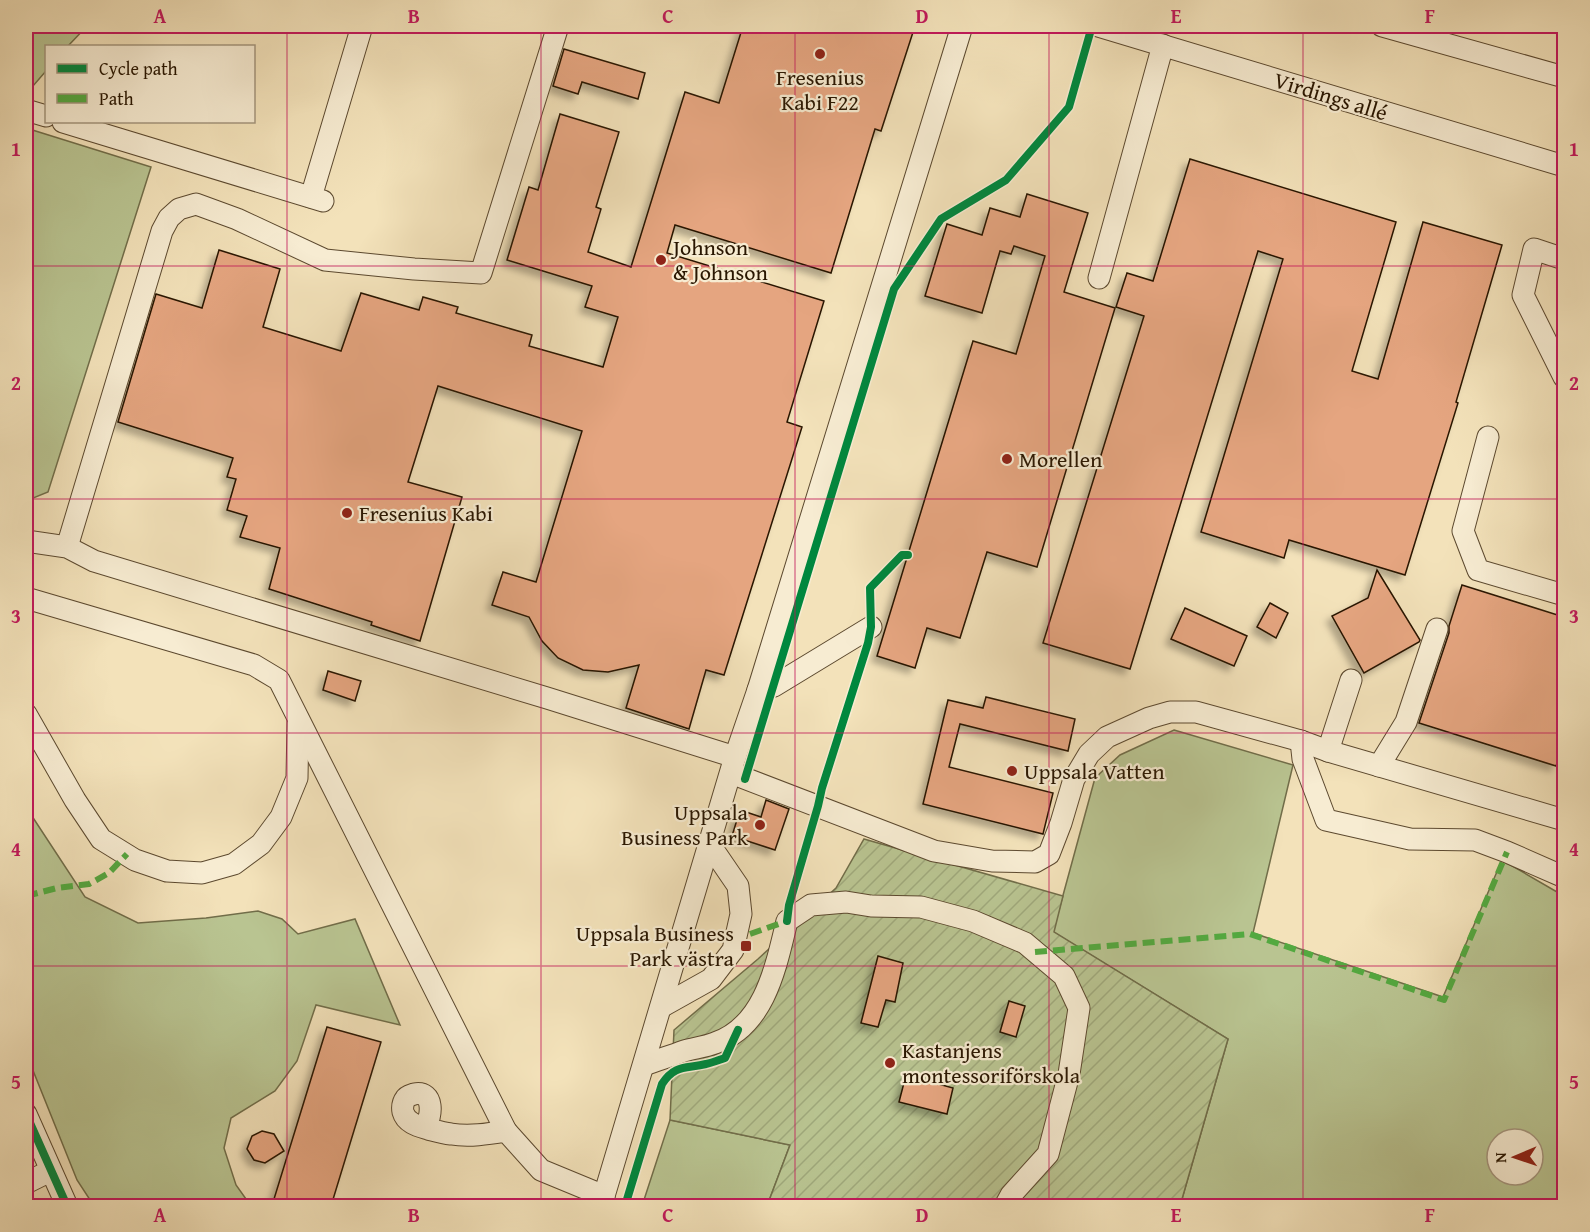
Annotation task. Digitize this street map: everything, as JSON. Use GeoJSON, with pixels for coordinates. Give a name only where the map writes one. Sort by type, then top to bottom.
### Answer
{"type":"FeatureCollection","features":[{"type":"Feature","properties":{"kind":"street"},"geometry":{"type":"LineString","coordinates":[[66,123],[317,199],[362,26]]}},
{"type":"Feature","properties":{"kind":"street"},"geometry":{"type":"LineString","coordinates":[[67,547],[162,231],[169,218],[179,209],[196,204],[237,219],[324,260],[481,273],[558,26]]}},
{"type":"Feature","properties":{"kind":"street"},"geometry":{"type":"LineString","coordinates":[[26,598],[254,665],[279,680],[506,1131],[541,1170],[602,1201],[733,765],[962,26]]}},
{"type":"Feature","properties":{"kind":"street","name":"Virdings allé"},"geometry":{"type":"LineString","coordinates":[[1098,26],[1564,166]]}},
{"type":"Feature","properties":{"kind":"street"},"geometry":{"type":"LineString","coordinates":[[1382,26],[1564,77]]}},
{"type":"Feature","properties":{"kind":"street"},"geometry":{"type":"LineString","coordinates":[[1099,278],[1163,45]]}},
{"type":"Feature","properties":{"kind":"street"},"geometry":{"type":"LineString","coordinates":[[26,110],[45,116]]}},
{"type":"Feature","properties":{"kind":"street"},"geometry":{"type":"LineString","coordinates":[[1564,259],[1534,249],[1523,295],[1564,377]]}},
{"type":"Feature","properties":{"kind":"street"},"geometry":{"type":"LineString","coordinates":[[1488,437],[1462,531],[1478,570],[1564,595]]}},
{"type":"Feature","properties":{"kind":"street"},"geometry":{"type":"LineString","coordinates":[[26,541],[67,547],[94,561],[536,694],[733,765],[934,851],[992,861],[1035,862],[1048,854],[1061,823],[1074,778],[1089,754],[1107,736],[1170,711],[1196,712],[1301,741],[1328,751],[1564,820]]}},
{"type":"Feature","properties":{"kind":"street"},"geometry":{"type":"LineString","coordinates":[[758,690],[774,686],[871,627]]}},
{"type":"Feature","properties":{"kind":"street"},"geometry":{"type":"LineString","coordinates":[[1379,766],[1406,722],[1437,629]]}},
{"type":"Feature","properties":{"kind":"street"},"geometry":{"type":"LineString","coordinates":[[1328,751],[1351,681]]}},
{"type":"Feature","properties":{"kind":"street"},"geometry":{"type":"LineString","coordinates":[[26,714],[75,800],[101,839],[135,860],[167,871],[202,873],[234,864],[261,844],[281,817],[297,778],[298,719]]}},
{"type":"Feature","properties":{"kind":"street"},"geometry":{"type":"LineString","coordinates":[[1301,741],[1303,759],[1326,820],[1410,838],[1475,840],[1564,878]]}},
{"type":"Feature","properties":{"kind":"street"},"geometry":{"type":"LineString","coordinates":[[661,1007],[711,979],[733,950],[741,914],[738,886],[710,845]]}},
{"type":"Feature","properties":{"kind":"street"},"geometry":{"type":"LineString","coordinates":[[644,1065],[717,1043],[738,1030],[759,1007],[775,969],[787,921],[811,905],[846,902],[871,906],[921,906],[973,921],[1025,944],[1064,976],[1079,1008],[1069,1074],[1048,1154],[1011,1195],[1005,1206]]}},
{"type":"Feature","properties":{"kind":"street"},"geometry":{"type":"LineString","coordinates":[[26,1114],[67,1206]]}},
{"type":"Feature","properties":{"kind":"street"},"geometry":{"type":"LineString","coordinates":[[425,1128],[451,1134],[480,1135],[506,1131]]}},
{"type":"Feature","properties":{"kind":"street"},"geometry":{"type":"LineString","coordinates":[[26,1183],[50,1171]]}},
{"type":"Feature","properties":{"kind":"green space"},"geometry":{"type":"Polygon","coordinates":[[[26,26],[87,26],[69,45],[45,45],[45,72],[33,86],[26,84],[26,26]]]}},
{"type":"Feature","properties":{"kind":"green space"},"geometry":{"type":"Polygon","coordinates":[[[26,128],[151,167],[48,492],[26,501],[26,128]]]}},
{"type":"Feature","properties":{"kind":"green space"},"geometry":{"type":"Polygon","coordinates":[[[1174,730],[1293,765],[1253,933],[1443,997],[1502,860],[1564,896],[1564,1206],[1180,1206],[1228,1039],[1053,932],[1095,778],[1120,755],[1174,730]]]}},
{"type":"Feature","properties":{"kind":"green space"},"geometry":{"type":"Polygon","coordinates":[[[26,807],[85,897],[138,923],[258,911],[282,919],[298,934],[355,919],[400,1025],[316,1005],[297,1061],[275,1091],[231,1118],[224,1148],[236,1185],[251,1206],[94,1206],[77,1180],[26,1053],[26,807]]]}},
{"type":"Feature","properties":{"kind":"green space"},"geometry":{"type":"Polygon","coordinates":[[[864,839],[1063,896],[1054,932],[1228,1039],[1180,1206],[767,1206],[790,1145],[670,1120],[674,1030],[758,959],[836,888],[864,839]]]}},
{"type":"Feature","properties":{"kind":"green space"},"geometry":{"type":"Polygon","coordinates":[[[670,1120],[790,1145],[767,1206],[642,1206],[670,1120]]]}},
{"type":"Feature","properties":{"kind":"building"},"geometry":{"type":"Polygon","coordinates":[[[743,26],[915,26],[881,131],[875,129],[831,273],[675,225],[667,253],[824,301],[787,422],[802,427],[724,675],[706,670],[689,729],[626,708],[639,665],[608,672],[583,670],[558,658],[542,641],[529,617],[492,605],[503,572],[536,582],[582,431],[438,386],[408,482],[462,497],[420,641],[371,625],[372,622],[269,589],[280,548],[240,537],[247,516],[227,510],[236,479],[227,477],[233,458],[118,422],[156,294],[202,308],[219,250],[280,269],[263,327],[341,351],[361,293],[419,310],[423,297],[458,307],[456,313],[532,335],[529,346],[603,367],[618,317],[585,307],[592,286],[507,260],[529,187],[538,190],[560,114],[619,132],[596,207],[601,209],[588,252],[631,267],[685,92],[719,103],[743,26]]]}},
{"type":"Feature","properties":{"kind":"building"},"geometry":{"type":"Polygon","coordinates":[[[564,49],[645,73],[638,99],[582,82],[578,94],[553,86],[564,49]]]}},
{"type":"Feature","properties":{"kind":"building"},"geometry":{"type":"Polygon","coordinates":[[[1190,159],[1396,222],[1352,371],[1378,379],[1423,222],[1502,245],[1456,402],[1458,403],[1405,575],[1289,540],[1284,558],[1201,532],[1283,259],[1258,251],[1130,669],[1043,643],[1144,316],[1116,307],[1127,273],[1153,281],[1190,159]]]}},
{"type":"Feature","properties":{"kind":"building"},"geometry":{"type":"Polygon","coordinates":[[[1027,194],[1088,213],[1064,292],[1115,308],[1037,567],[987,552],[960,638],[927,628],[915,668],[877,656],[973,341],[1016,354],[1045,256],[1014,246],[1011,254],[1000,251],[982,313],[925,296],[947,224],[982,235],[990,208],[1020,217],[1027,194]]]}},
{"type":"Feature","properties":{"kind":"building"},"geometry":{"type":"Polygon","coordinates":[[[1377,570],[1420,640],[1364,673],[1332,616],[1368,598],[1377,570]]]}},
{"type":"Feature","properties":{"kind":"building"},"geometry":{"type":"Polygon","coordinates":[[[1462,585],[1564,617],[1564,753],[1561,752],[1556,766],[1419,723],[1449,633],[1449,626],[1462,585]]]}},
{"type":"Feature","properties":{"kind":"building"},"geometry":{"type":"Polygon","coordinates":[[[1270,603],[1288,613],[1276,638],[1257,627],[1270,603]]]}},
{"type":"Feature","properties":{"kind":"building"},"geometry":{"type":"Polygon","coordinates":[[[1185,608],[1247,636],[1234,666],[1171,639],[1185,608]]]}},
{"type":"Feature","properties":{"kind":"building"},"geometry":{"type":"Polygon","coordinates":[[[328,671],[361,681],[355,701],[323,690],[328,671]]]}},
{"type":"Feature","properties":{"kind":"building"},"geometry":{"type":"Polygon","coordinates":[[[986,697],[1075,719],[1068,751],[960,724],[949,767],[1053,793],[1043,834],[923,804],[948,700],[983,708],[986,697]]]}},
{"type":"Feature","properties":{"kind":"building","name":"Uppsala Business Park"},"geometry":{"type":"Polygon","coordinates":[[[766,800],[789,809],[775,850],[732,836],[740,810],[761,817],[766,800]]]}},
{"type":"Feature","properties":{"kind":"building"},"geometry":{"type":"Polygon","coordinates":[[[878,956],[903,963],[895,1002],[886,1000],[878,1027],[861,1023],[878,956]]]}},
{"type":"Feature","properties":{"kind":"building"},"geometry":{"type":"Polygon","coordinates":[[[1009,1001],[1025,1006],[1016,1037],[1000,1032],[1009,1001]]]}},
{"type":"Feature","properties":{"kind":"building"},"geometry":{"type":"Polygon","coordinates":[[[327,1027],[381,1042],[331,1206],[298,1206],[274,1199],[327,1027]]]}},
{"type":"Feature","properties":{"kind":"building"},"geometry":{"type":"Polygon","coordinates":[[[906,1075],[953,1088],[947,1114],[899,1102],[906,1075]]]}},
{"type":"Feature","properties":{"kind":"building"},"geometry":{"type":"Polygon","coordinates":[[[262,1131],[274,1134],[284,1151],[265,1163],[254,1160],[247,1149],[252,1136],[262,1131]]]}},
{"type":"Feature","properties":{"kind":"marked path"},"geometry":{"type":"LineString","coordinates":[[1035,952],[1250,934],[1444,1000],[1507,852]]}},
{"type":"Feature","properties":{"kind":"marked path"},"geometry":{"type":"LineString","coordinates":[[26,896],[57,888],[89,884],[109,873],[127,854]]}},
{"type":"Feature","properties":{"kind":"marked path"},"geometry":{"type":"LineString","coordinates":[[750,934],[787,921]]}},
{"type":"Feature","properties":{"kind":"cycle path"},"geometry":{"type":"LineString","coordinates":[[745,779],[894,289],[941,219],[1006,180],[1069,107],[1092,26]]}},
{"type":"Feature","properties":{"kind":"cycle path"},"geometry":{"type":"LineString","coordinates":[[787,921],[789,905],[822,788],[868,643],[871,627],[870,588],[902,555],[908,555]]}},
{"type":"Feature","properties":{"kind":"cycle path"},"geometry":{"type":"LineString","coordinates":[[625,1206],[662,1084],[676,1070],[725,1058],[738,1030]]}},
{"type":"Feature","properties":{"kind":"cycle path"},"geometry":{"type":"LineString","coordinates":[[26,1114],[67,1206]]}},
{"type":"Feature","properties":{"kind":"place","name":"Fresenius Kabi F22"},"geometry":{"type":"Point","coordinates":[820,54]}},
{"type":"Feature","properties":{"kind":"place","name":"Johnson & Johnson"},"geometry":{"type":"Point","coordinates":[661,260]}},
{"type":"Feature","properties":{"kind":"place","name":"Morellen"},"geometry":{"type":"Point","coordinates":[1007,459]}},
{"type":"Feature","properties":{"kind":"place","name":"Fresenius Kabi"},"geometry":{"type":"Point","coordinates":[347,513]}},
{"type":"Feature","properties":{"kind":"place","name":"Uppsala Vatten"},"geometry":{"type":"Point","coordinates":[1012,771]}},
{"type":"Feature","properties":{"kind":"place","name":"Uppsala Business Park"},"geometry":{"type":"Point","coordinates":[760,825]}},
{"type":"Feature","properties":{"kind":"place","name":"Uppsala Business Park västra"},"geometry":{"type":"Point","coordinates":[746,946]}},
{"type":"Feature","properties":{"kind":"place","name":"Kastanjens montessoriförskola"},"geometry":{"type":"Point","coordinates":[890,1063]}}]}
